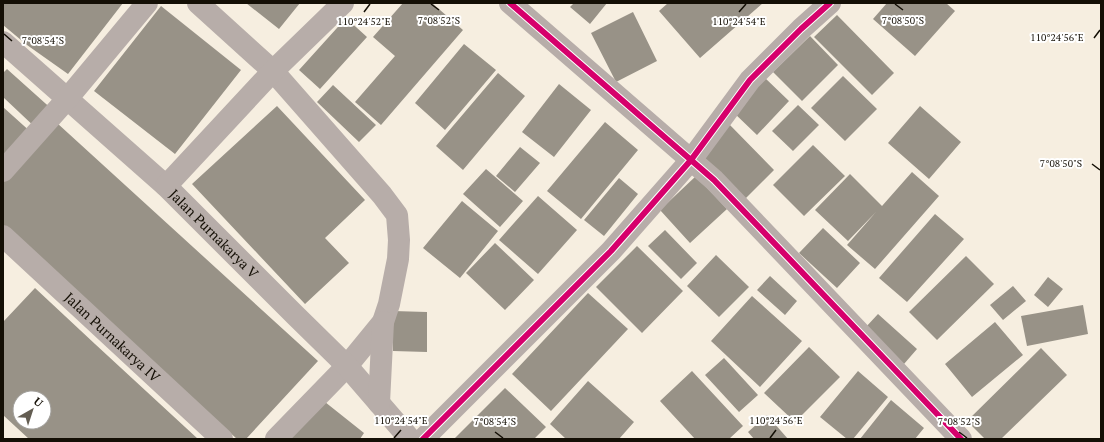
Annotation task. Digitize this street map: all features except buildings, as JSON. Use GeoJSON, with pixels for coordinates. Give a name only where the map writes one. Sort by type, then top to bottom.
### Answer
{"type":"FeatureCollection","features":[{"type":"Feature","properties":{"kind":"street"},"geometry":{"type":"LineString","coordinates":[[3,171],[67,99],[147,3]]}},
{"type":"Feature","properties":{"kind":"street"},"geometry":{"type":"LineString","coordinates":[[198,3],[273,71],[398,215],[398,259],[389,304],[383,322],[379,403]]}},
{"type":"Feature","properties":{"kind":"street"},"geometry":{"type":"LineString","coordinates":[[166,186],[273,71],[343,3]]}},
{"type":"Feature","properties":{"kind":"street"},"geometry":{"type":"LineString","coordinates":[[510,3],[714,180],[961,439]]}},
{"type":"Feature","properties":{"kind":"street"},"geometry":{"type":"LineString","coordinates":[[423,439],[611,251],[691,160],[750,80],[801,29],[830,3]]}},
{"type":"Feature","properties":{"kind":"street","name":"Jalan Purnakarya V"},"geometry":{"type":"LineString","coordinates":[[3,42],[166,186],[347,366],[410,439]]}},
{"type":"Feature","properties":{"kind":"street","name":"Jalan Purnakarya IV"},"geometry":{"type":"LineString","coordinates":[[3,236],[222,439]]}},
{"type":"Feature","properties":{"kind":"street"},"geometry":{"type":"LineString","coordinates":[[276,439],[347,366],[383,322]]}},
{"type":"Feature","properties":{"kind":"cycle path"},"geometry":{"type":"LineString","coordinates":[[510,3],[714,180],[961,439]]}},
{"type":"Feature","properties":{"kind":"cycle path"},"geometry":{"type":"LineString","coordinates":[[423,439],[611,251],[691,160],[750,80],[801,29],[830,3]]}}]}
